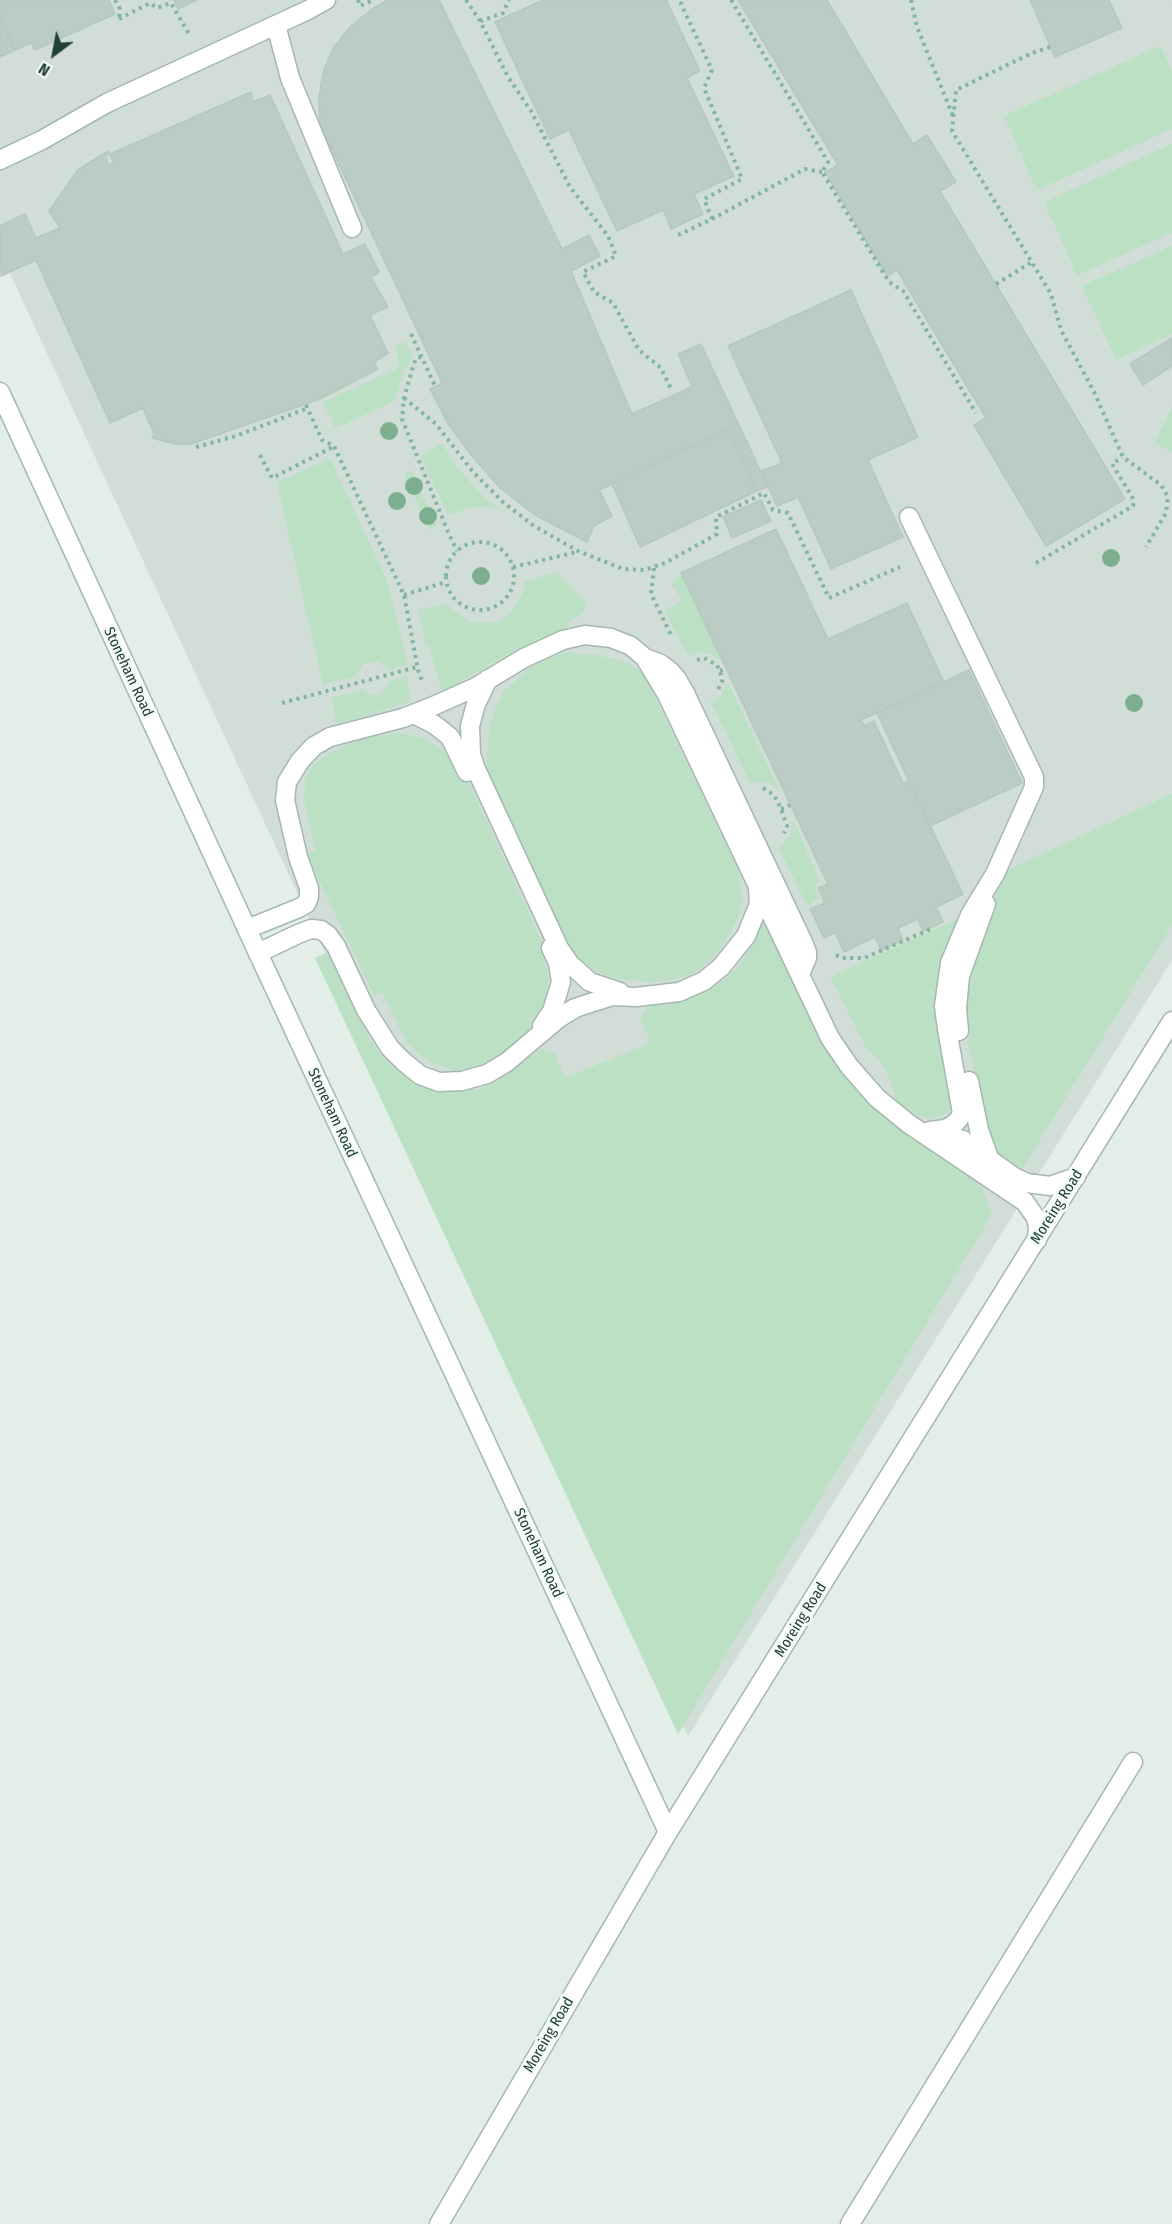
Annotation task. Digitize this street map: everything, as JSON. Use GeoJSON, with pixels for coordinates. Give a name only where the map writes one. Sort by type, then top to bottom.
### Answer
{"type":"FeatureCollection","features":[{"type":"Feature","properties":{"kind":"street"},"geometry":{"type":"LineString","coordinates":[[0,160],[42,140],[107,103],[326,0]]}},
{"type":"Feature","properties":{"kind":"street"},"geometry":{"type":"LineString","coordinates":[[276,25],[290,78],[352,228]]}},
{"type":"Feature","properties":{"kind":"street","name":"Stoneham Road"},"geometry":{"type":"LineString","coordinates":[[0,392],[258,953],[668,1832]]}},
{"type":"Feature","properties":{"kind":"street"},"geometry":{"type":"LineString","coordinates":[[909,517],[1034,777],[1034,787],[995,874],[958,941],[950,963],[944,1006],[946,1029],[962,1113],[960,1119],[953,1125],[945,1129],[930,1131]]}},
{"type":"Feature","properties":{"kind":"street"},"geometry":{"type":"LineString","coordinates":[[247,929],[299,908],[306,904],[309,897],[309,888],[298,857],[285,800],[287,782],[300,761],[314,746],[330,737],[403,718],[423,710],[476,687],[563,640],[585,635],[611,638],[631,646],[645,658],[666,693],[830,1038],[849,1066],[877,1098],[909,1124],[1025,1202],[1036,1218],[1037,1240]]}},
{"type":"Feature","properties":{"kind":"street"},"geometry":{"type":"LineString","coordinates":[[645,658],[661,664],[677,679],[699,723],[807,952],[807,958],[800,974]]}},
{"type":"Feature","properties":{"kind":"street"},"geometry":{"type":"LineString","coordinates":[[488,679],[473,715],[469,741],[475,767],[491,802],[559,948],[570,964],[581,975],[598,986],[636,997]]}},
{"type":"Feature","properties":{"kind":"street"},"geometry":{"type":"LineString","coordinates":[[423,710],[435,725],[450,737],[558,963],[561,982],[558,995],[552,1011],[534,1039]]}},
{"type":"Feature","properties":{"kind":"street"},"geometry":{"type":"LineString","coordinates":[[692,748],[699,723]]}},
{"type":"Feature","properties":{"kind":"street"},"geometry":{"type":"LineString","coordinates":[[735,839],[742,815]]}},
{"type":"Feature","properties":{"kind":"street"},"geometry":{"type":"LineString","coordinates":[[989,1158],[980,1130],[958,1030],[957,1009],[960,975],[981,922],[995,874]]}},
{"type":"Feature","properties":{"kind":"street"},"geometry":{"type":"LineString","coordinates":[[258,953],[311,929],[321,930],[328,935],[341,956],[366,1010],[390,1048],[420,1074],[439,1082],[462,1082],[487,1074],[513,1058],[559,1018],[575,1008],[612,996],[636,997],[679,992],[704,981],[721,967],[746,936],[759,904],[757,884]]}},
{"type":"Feature","properties":{"kind":"street","name":"Moreing Road"},"geometry":{"type":"LineString","coordinates":[[439,2224],[668,1832],[1172,1021]]}},
{"type":"Feature","properties":{"kind":"street"},"geometry":{"type":"LineString","coordinates":[[909,1124],[963,1140],[1014,1177],[1036,1185],[1057,1185],[1076,1177]]}},
{"type":"Feature","properties":{"kind":"street"},"geometry":{"type":"LineString","coordinates":[[850,2224],[1133,1762]]}},
{"type":"Feature","properties":{"kind":"path"},"geometry":{"type":"LineString","coordinates":[[115,0],[120,9],[119,19],[150,3],[157,8],[171,3],[203,59]]}},
{"type":"Feature","properties":{"kind":"path"},"geometry":{"type":"LineString","coordinates":[[358,0],[360,6],[373,0]]}},
{"type":"Feature","properties":{"kind":"path"},"geometry":{"type":"LineString","coordinates":[[466,0],[480,21],[508,77],[531,111],[570,187],[608,236],[616,256],[583,272],[594,292],[613,303],[639,350],[661,368],[672,391]]}},
{"type":"Feature","properties":{"kind":"path"},"geometry":{"type":"LineString","coordinates":[[480,21],[503,13],[509,0]]}},
{"type":"Feature","properties":{"kind":"path"},"geometry":{"type":"LineString","coordinates":[[682,0],[681,4],[712,70],[704,88],[742,179],[704,199],[712,219]]}},
{"type":"Feature","properties":{"kind":"path"},"geometry":{"type":"LineString","coordinates":[[731,0],[828,162],[822,172]]}},
{"type":"Feature","properties":{"kind":"path"},"geometry":{"type":"LineString","coordinates":[[911,0],[917,27],[954,117]]}},
{"type":"Feature","properties":{"kind":"path"},"geometry":{"type":"LineString","coordinates":[[1050,47],[1032,53],[956,90],[952,131],[1051,294],[1061,330],[1094,392],[1123,457],[1161,485],[1168,497],[1166,513],[1146,547]]}},
{"type":"Feature","properties":{"kind":"path"},"geometry":{"type":"LineString","coordinates":[[678,235],[805,169],[822,172],[889,282],[903,291],[976,413]]}},
{"type":"Feature","properties":{"kind":"path"},"geometry":{"type":"LineString","coordinates":[[996,284],[1032,262]]}},
{"type":"Feature","properties":{"kind":"path"},"geometry":{"type":"LineString","coordinates":[[411,334],[435,387]]}},
{"type":"Feature","properties":{"kind":"path"},"geometry":{"type":"LineString","coordinates":[[421,357],[416,358],[404,398],[402,419],[457,550]]}},
{"type":"Feature","properties":{"kind":"path"},"geometry":{"type":"LineString","coordinates":[[404,398],[436,424],[473,472],[503,502],[534,526],[578,551],[623,569],[654,568],[717,534],[716,517],[764,493],[773,510],[788,513],[829,598],[927,555]]}},
{"type":"Feature","properties":{"kind":"path"},"geometry":{"type":"LineString","coordinates":[[196,447],[236,436],[307,406],[322,440],[334,446],[404,595],[423,710]]}},
{"type":"Feature","properties":{"kind":"path"},"geometry":{"type":"LineString","coordinates":[[260,455],[272,478],[334,446]]}},
{"type":"Feature","properties":{"kind":"path"},"geometry":{"type":"LineString","coordinates":[[1036,563],[1133,506],[1134,500],[1112,464],[1123,457]]}},
{"type":"Feature","properties":{"kind":"path"},"geometry":{"type":"LineString","coordinates":[[478,542],[490,543],[500,548],[508,556],[515,578],[513,589],[507,598],[499,605],[477,610],[466,607],[450,593],[446,571],[457,550],[467,544],[478,542]]}},
{"type":"Feature","properties":{"kind":"path"},"geometry":{"type":"LineString","coordinates":[[513,567],[578,551]]}},
{"type":"Feature","properties":{"kind":"path"},"geometry":{"type":"LineString","coordinates":[[654,568],[651,594],[675,643]]}},
{"type":"Feature","properties":{"kind":"path"},"geometry":{"type":"LineString","coordinates":[[404,595],[447,582]]}},
{"type":"Feature","properties":{"kind":"path"},"geometry":{"type":"LineString","coordinates":[[692,663],[700,659],[709,659],[717,665],[722,676]]}},
{"type":"Feature","properties":{"kind":"path"},"geometry":{"type":"LineString","coordinates":[[282,703],[417,667]]}},
{"type":"Feature","properties":{"kind":"path"},"geometry":{"type":"LineString","coordinates":[[720,671],[726,668]]}},
{"type":"Feature","properties":{"kind":"path"},"geometry":{"type":"LineString","coordinates":[[778,803],[783,815]]}},
{"type":"Feature","properties":{"kind":"path"},"geometry":{"type":"LineString","coordinates":[[781,808],[790,805]]}},
{"type":"Feature","properties":{"kind":"path"},"geometry":{"type":"LineString","coordinates":[[828,950],[842,958],[864,958],[951,920],[961,908],[977,904]]}},
{"type":"Feature","properties":{"kind":"shaded area"},"geometry":{"type":"Polygon","coordinates":[[[0,0],[1171,0],[1172,960],[688,1736],[0,252],[0,0]]]}},
{"type":"Feature","properties":{"kind":"green space"},"geometry":{"type":"Polygon","coordinates":[[[1160,46],[1172,71],[1172,129],[1037,190],[1004,116],[1160,46]]]}},
{"type":"Feature","properties":{"kind":"green space"},"geometry":{"type":"Polygon","coordinates":[[[1172,144],[1172,233],[1077,275],[1044,202],[1172,144]]]}},
{"type":"Feature","properties":{"kind":"green space"},"geometry":{"type":"Polygon","coordinates":[[[1172,246],[1172,334],[1116,360],[1082,286],[1172,246]]]}},
{"type":"Feature","properties":{"kind":"green space"},"geometry":{"type":"Polygon","coordinates":[[[403,341],[414,355],[404,370],[395,401],[335,428],[323,402],[397,369],[399,362],[396,348],[403,341]]]}},
{"type":"Feature","properties":{"kind":"green space"},"geometry":{"type":"Polygon","coordinates":[[[1172,407],[1172,452],[1154,443],[1172,407]]]}},
{"type":"Feature","properties":{"kind":"green space"},"geometry":{"type":"Polygon","coordinates":[[[442,444],[461,472],[484,497],[503,511],[492,507],[473,507],[448,515],[420,455],[442,444]]]}},
{"type":"Feature","properties":{"kind":"green space"},"geometry":{"type":"Polygon","coordinates":[[[330,458],[388,583],[408,665],[389,670],[380,662],[367,662],[363,664],[356,676],[323,685],[277,483],[330,458]]]}},
{"type":"Feature","properties":{"kind":"green space"},"geometry":{"type":"Polygon","coordinates":[[[412,471],[436,525],[431,530],[404,475],[412,471]]]}},
{"type":"Feature","properties":{"kind":"green space"},"geometry":{"type":"Polygon","coordinates":[[[557,572],[587,602],[582,614],[567,624],[568,627],[508,654],[442,692],[429,646],[426,646],[418,610],[447,603],[450,609],[470,622],[492,623],[507,616],[516,605],[525,589],[523,582],[557,572]]]}},
{"type":"Feature","properties":{"kind":"green space"},"geometry":{"type":"Polygon","coordinates":[[[682,575],[721,657],[718,659],[702,652],[691,656],[687,654],[665,610],[682,600],[672,584],[682,575]]]}},
{"type":"Feature","properties":{"kind":"green space"},"geometry":{"type":"Polygon","coordinates":[[[568,652],[597,655],[628,663],[643,672],[737,868],[742,903],[737,920],[722,947],[694,973],[680,978],[653,982],[626,980],[607,976],[578,958],[560,934],[486,769],[489,728],[503,692],[531,667],[545,659],[568,652]]]}},
{"type":"Feature","properties":{"kind":"green space"},"geometry":{"type":"Polygon","coordinates":[[[406,676],[411,701],[359,718],[334,723],[335,713],[331,698],[363,689],[369,694],[377,695],[386,689],[390,681],[406,676]]]}},
{"type":"Feature","properties":{"kind":"green space"},"geometry":{"type":"Polygon","coordinates":[[[728,683],[780,791],[760,781],[751,784],[711,702],[721,696],[728,683]]]}},
{"type":"Feature","properties":{"kind":"green space"},"geometry":{"type":"Polygon","coordinates":[[[396,733],[429,741],[449,755],[462,768],[543,944],[548,981],[545,999],[533,1026],[503,1053],[474,1069],[458,1072],[449,1069],[428,1060],[406,1041],[382,993],[374,996],[307,854],[316,849],[304,797],[306,777],[311,768],[322,758],[341,747],[360,740],[396,733]]]}},
{"type":"Feature","properties":{"kind":"green space"},"geometry":{"type":"Polygon","coordinates":[[[1172,794],[1172,925],[1022,1169],[994,1151],[969,1048],[964,1013],[964,986],[991,913],[1003,872],[1172,794]]]}},
{"type":"Feature","properties":{"kind":"green space"},"geometry":{"type":"Polygon","coordinates":[[[793,819],[820,882],[814,885],[820,898],[807,905],[779,848],[790,836],[793,819]]]}},
{"type":"Feature","properties":{"kind":"green space"},"geometry":{"type":"Polygon","coordinates":[[[762,916],[811,1023],[824,1047],[844,1074],[867,1101],[920,1143],[982,1185],[991,1216],[678,1734],[315,958],[328,952],[369,1038],[379,1053],[393,1067],[441,1092],[477,1090],[497,1081],[542,1049],[554,1053],[565,1078],[650,1043],[641,1018],[643,1012],[648,1007],[715,986],[737,969],[750,948],[762,916]]]}},
{"type":"Feature","properties":{"kind":"green space"},"geometry":{"type":"Polygon","coordinates":[[[960,918],[939,1024],[943,1063],[954,1102],[949,1111],[940,1117],[929,1118],[917,1115],[896,1100],[888,1074],[877,1057],[868,1051],[830,977],[960,918]]]}},
{"type":"Feature","properties":{"kind":"building"},"geometry":{"type":"Polygon","coordinates":[[[0,0],[109,0],[115,14],[35,50],[31,43],[15,50],[0,17],[0,0]]]}},
{"type":"Feature","properties":{"kind":"building"},"geometry":{"type":"Polygon","coordinates":[[[174,0],[197,0],[178,9],[174,0]]]}},
{"type":"Feature","properties":{"kind":"building"},"geometry":{"type":"Polygon","coordinates":[[[388,0],[439,0],[562,249],[589,235],[600,256],[571,271],[632,414],[692,387],[678,354],[701,344],[768,487],[757,491],[728,429],[599,490],[612,516],[594,526],[587,542],[535,515],[500,488],[471,455],[447,422],[430,389],[442,383],[320,124],[319,98],[323,72],[334,47],[350,27],[372,9],[388,0]]]}},
{"type":"Feature","properties":{"kind":"building"},"geometry":{"type":"Polygon","coordinates":[[[543,0],[666,0],[700,71],[687,78],[734,176],[694,194],[703,214],[671,229],[663,210],[617,231],[569,130],[550,139],[495,22],[543,0]]]}},
{"type":"Feature","properties":{"kind":"building"},"geometry":{"type":"Polygon","coordinates":[[[738,0],[827,0],[913,144],[927,135],[956,182],[940,191],[1125,499],[1046,546],[974,425],[986,418],[897,270],[887,276],[825,172],[838,165],[738,0]]]}},
{"type":"Feature","properties":{"kind":"building"},"geometry":{"type":"Polygon","coordinates":[[[1030,0],[1109,0],[1122,28],[1055,57],[1030,0]]]}},
{"type":"Feature","properties":{"kind":"building"},"geometry":{"type":"Polygon","coordinates":[[[0,17],[15,50],[0,57],[0,17]]]}},
{"type":"Feature","properties":{"kind":"building"},"geometry":{"type":"Polygon","coordinates":[[[251,92],[253,102],[270,95],[343,254],[365,244],[379,272],[371,277],[388,307],[370,315],[388,353],[374,362],[378,369],[320,399],[191,444],[175,444],[152,438],[154,434],[143,408],[110,423],[36,260],[1,276],[0,226],[25,214],[36,238],[60,228],[49,211],[82,167],[108,151],[109,154],[106,156],[108,165],[113,163],[110,154],[251,92]]]}},
{"type":"Feature","properties":{"kind":"building"},"geometry":{"type":"Polygon","coordinates":[[[851,290],[918,437],[868,460],[903,537],[831,569],[798,497],[777,506],[761,471],[782,463],[728,346],[851,290]]]}},
{"type":"Feature","properties":{"kind":"building"},"geometry":{"type":"Polygon","coordinates":[[[1172,338],[1172,366],[1143,385],[1130,364],[1172,338]]]}},
{"type":"Feature","properties":{"kind":"building"},"geometry":{"type":"Polygon","coordinates":[[[728,429],[757,491],[640,547],[612,484],[728,429]]]}},
{"type":"Feature","properties":{"kind":"building"},"geometry":{"type":"Polygon","coordinates":[[[761,500],[771,521],[732,538],[723,517],[761,500]]]}},
{"type":"Feature","properties":{"kind":"building"},"geometry":{"type":"Polygon","coordinates":[[[776,529],[828,639],[907,603],[944,682],[861,720],[865,726],[874,721],[903,783],[909,781],[963,894],[936,907],[943,922],[923,931],[918,919],[898,928],[903,940],[881,950],[875,937],[844,952],[835,933],[824,938],[810,909],[825,903],[818,888],[828,884],[681,573],[776,529]]]}},
{"type":"Feature","properties":{"kind":"building"},"geometry":{"type":"Polygon","coordinates":[[[969,670],[1022,783],[930,826],[877,713],[969,670]]]}}]}
